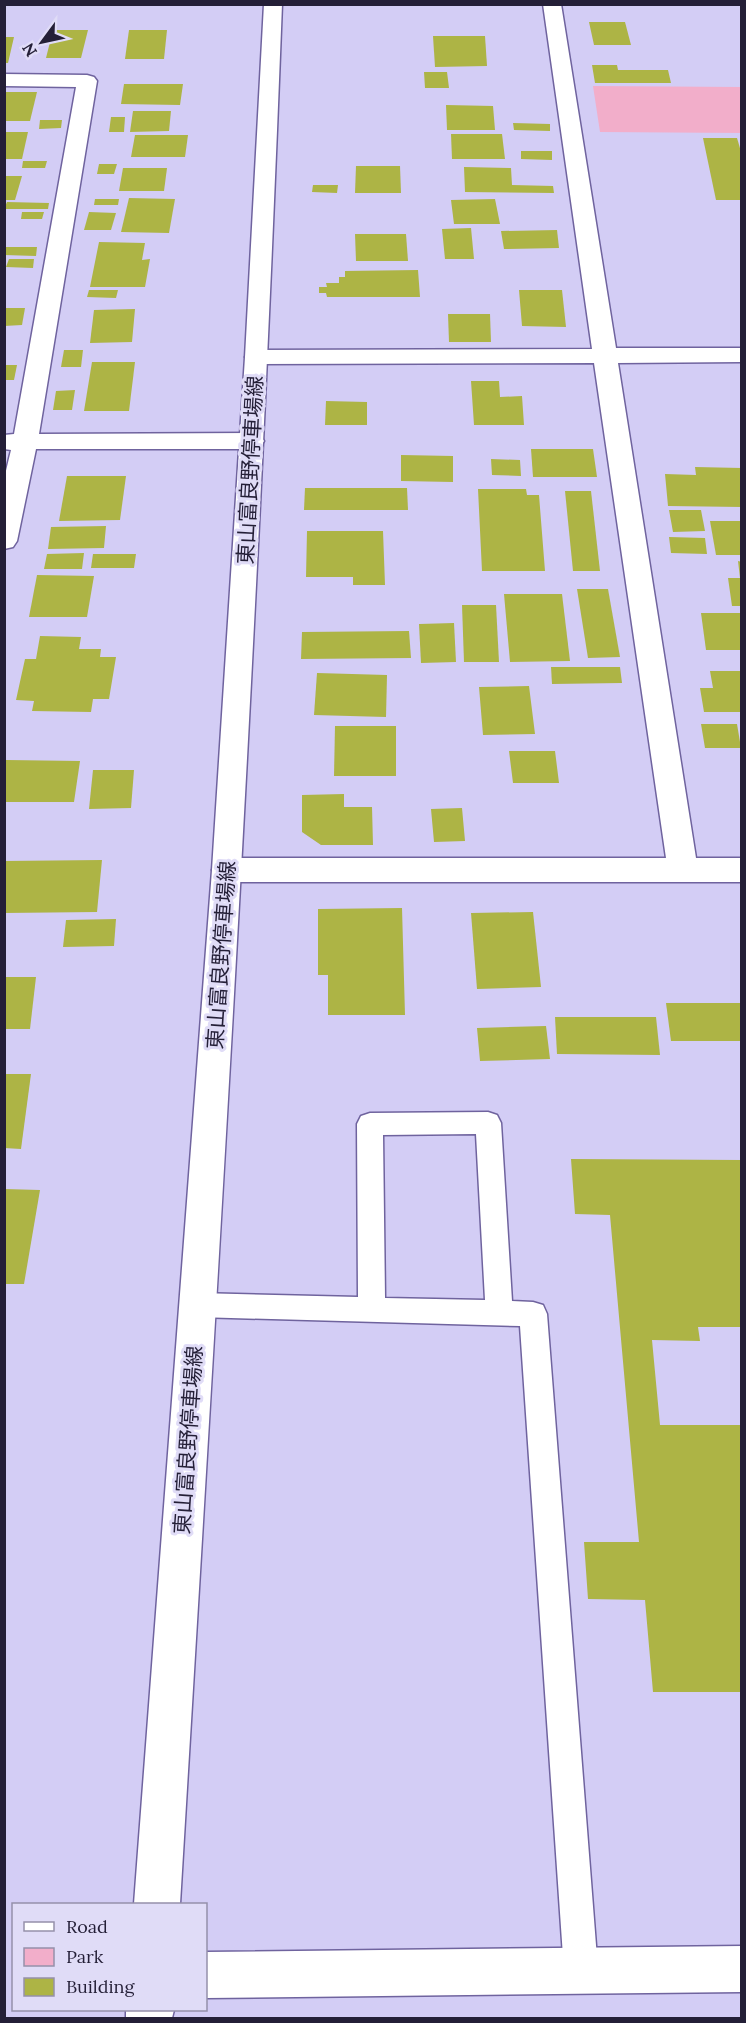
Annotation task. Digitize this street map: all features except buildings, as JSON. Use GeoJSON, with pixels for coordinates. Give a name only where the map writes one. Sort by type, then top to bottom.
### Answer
{"type":"FeatureCollection","features":[{"type":"Feature","properties":{"kind":"street","name":"東山富良野停車場線"},"geometry":{"type":"LineString","coordinates":[[157,1903],[227,870],[257,357],[273,4]]}},
{"type":"Feature","properties":{"kind":"street"},"geometry":{"type":"LineString","coordinates":[[552,4],[683,871]]}},
{"type":"Feature","properties":{"kind":"street"},"geometry":{"type":"LineString","coordinates":[[4,80],[87,81],[15,442],[4,542]]}},
{"type":"Feature","properties":{"kind":"street"},"geometry":{"type":"LineString","coordinates":[[257,357],[741,355]]}},
{"type":"Feature","properties":{"kind":"street"},"geometry":{"type":"LineString","coordinates":[[15,442],[252,441]]}},
{"type":"Feature","properties":{"kind":"street"},"geometry":{"type":"LineString","coordinates":[[227,870],[741,870]]}},
{"type":"Feature","properties":{"kind":"street"},"geometry":{"type":"LineString","coordinates":[[207,1975],[741,1969]]}},
{"type":"Feature","properties":{"kind":"lane"},"geometry":{"type":"LineString","coordinates":[[372,1310],[370,1124],[488,1123],[499,1314]]}},
{"type":"Feature","properties":{"kind":"lane"},"geometry":{"type":"LineString","coordinates":[[197,1305],[533,1314],[582,1971]]}},
{"type":"Feature","properties":{"kind":"green space"},"geometry":{"type":"Polygon","coordinates":[[[593,86],[741,87],[741,133],[600,132],[593,86]]]}}]}
